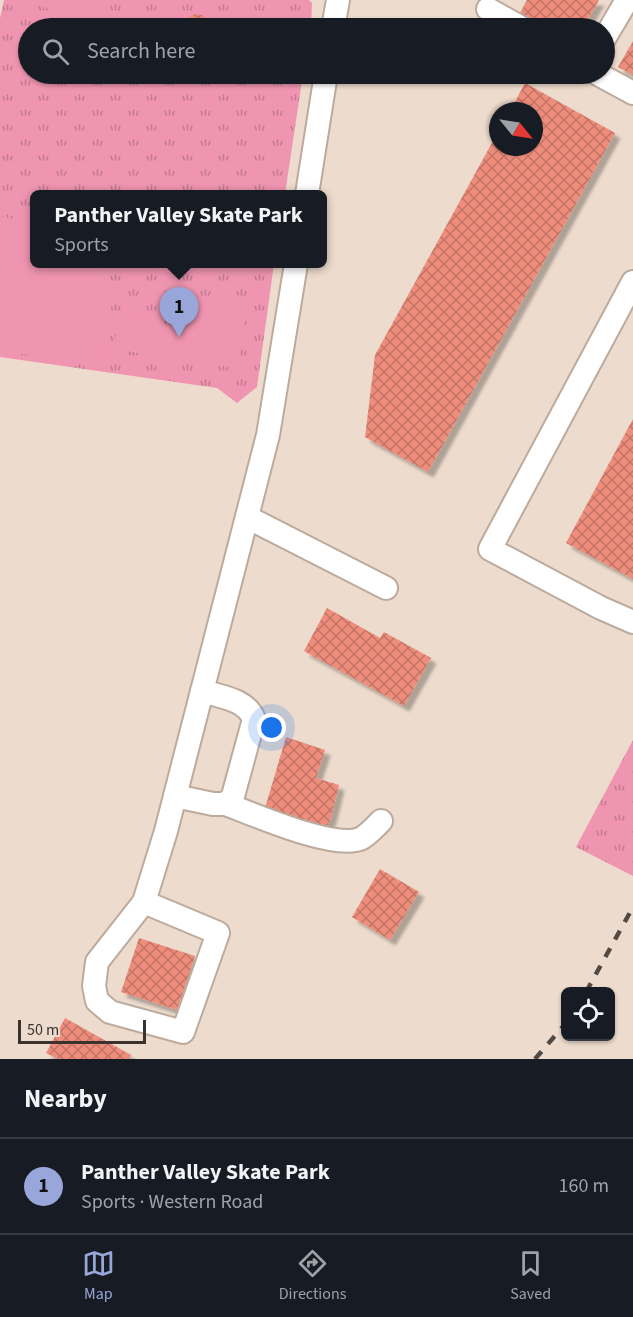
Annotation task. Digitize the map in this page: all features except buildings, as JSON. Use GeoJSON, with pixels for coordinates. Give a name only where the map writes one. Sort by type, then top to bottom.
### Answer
{"type":"FeatureCollection","features":[{"type":"Feature","properties":{"kind":"street"},"geometry":{"type":"LineString","coordinates":[[335,18],[338,0]]}},
{"type":"Feature","properties":{"kind":"street"},"geometry":{"type":"LineString","coordinates":[[615,20],[627,0]]}},
{"type":"Feature","properties":{"kind":"street"},"geometry":{"type":"LineString","coordinates":[[485,3],[507,18]]}},
{"type":"Feature","properties":{"kind":"street"},"geometry":{"type":"LineString","coordinates":[[615,83],[633,93]]}},
{"type":"Feature","properties":{"kind":"street"},"geometry":{"type":"LineString","coordinates":[[308,190],[324,84]]}},
{"type":"Feature","properties":{"kind":"street"},"geometry":{"type":"LineString","coordinates":[[144,902],[218,933],[183,1032],[110,1012],[97,1001],[94,986],[97,962],[144,902],[175,796],[268,435],[295,268]]}},
{"type":"Feature","properties":{"kind":"street"},"geometry":{"type":"LineString","coordinates":[[633,282],[490,549],[601,608],[633,622]]}},
{"type":"Feature","properties":{"kind":"street"},"geometry":{"type":"LineString","coordinates":[[247,517],[386,588]]}},
{"type":"Feature","properties":{"kind":"street"},"geometry":{"type":"LineString","coordinates":[[202,691],[241,703],[250,710],[254,719],[233,796],[226,804]]}},
{"type":"Feature","properties":{"kind":"street"},"geometry":{"type":"LineString","coordinates":[[175,796],[213,804],[226,804],[288,827],[336,841],[361,839],[381,821]]}},
{"type":"Feature","properties":{"kind":"green space"},"geometry":{"type":"Polygon","coordinates":[[[4,0],[309,0],[312,3],[311,18],[18,18],[18,84],[302,84],[286,190],[30,190],[30,268],[273,268],[257,387],[237,403],[217,388],[0,357],[0,18],[4,0]]]}},
{"type":"Feature","properties":{"kind":"green space"},"geometry":{"type":"Polygon","coordinates":[[[29,0],[91,0],[96,17],[52,18],[50,9],[28,3],[29,0]]]}},
{"type":"Feature","properties":{"kind":"green space"},"geometry":{"type":"Polygon","coordinates":[[[0,216],[30,223],[30,268],[100,268],[113,289],[106,365],[0,351],[0,216]]]}},
{"type":"Feature","properties":{"kind":"green space"},"geometry":{"type":"Polygon","coordinates":[[[232,294],[246,316],[240,359],[229,367],[113,349],[121,310],[146,321],[177,324],[195,318],[232,294]]]}},
{"type":"Feature","properties":{"kind":"green space"},"geometry":{"type":"Polygon","coordinates":[[[633,740],[633,876],[576,847],[633,740]]]}},
{"type":"Feature","properties":{"kind":"railway"},"geometry":{"type":"LineString","coordinates":[[589,987],[633,907]]}},
{"type":"Feature","properties":{"kind":"railway"},"geometry":{"type":"LineString","coordinates":[[535,1059],[561,1029]]}},
{"type":"Feature","properties":{"kind":"place","name":"Panther Valley Skate Park"},"geometry":{"type":"Point","coordinates":[179,337]}}]}
